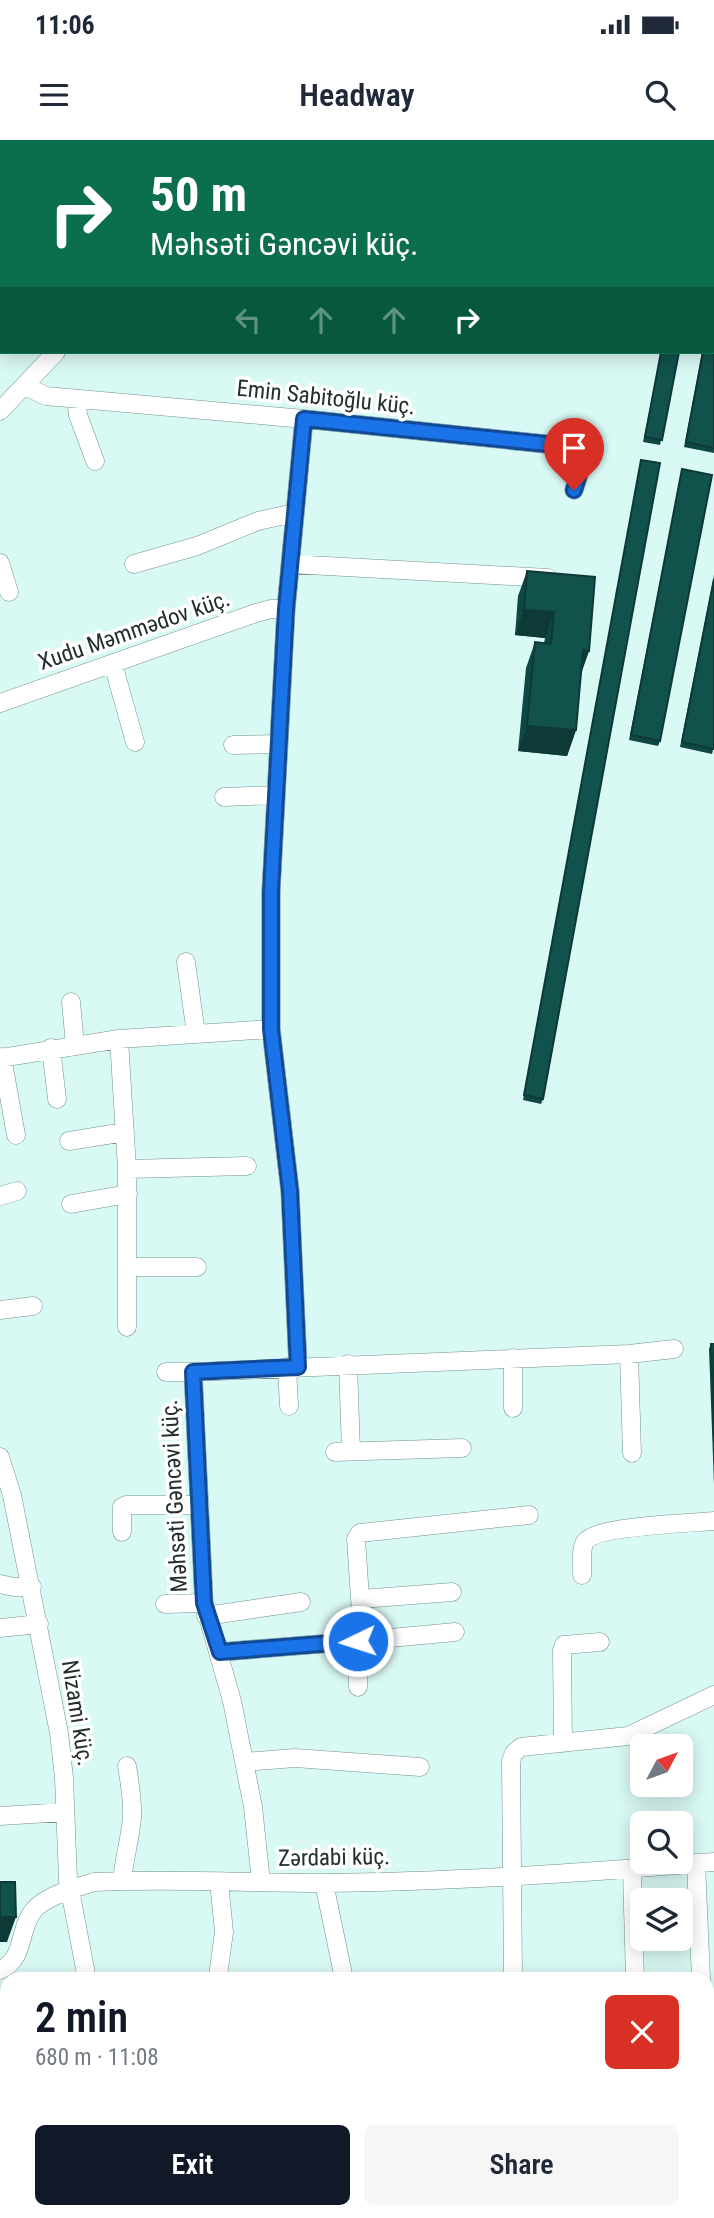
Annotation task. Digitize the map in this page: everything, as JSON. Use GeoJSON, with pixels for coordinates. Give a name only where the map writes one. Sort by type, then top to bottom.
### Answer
{"type":"FeatureCollection","features":[{"type":"Feature","properties":{"kind":"street"},"geometry":{"type":"LineString","coordinates":[[0,411],[54,354]]}},
{"type":"Feature","properties":{"kind":"street","name":"Emin Sabitoğlu küç."},"geometry":{"type":"LineString","coordinates":[[25,386],[46,396],[575,447],[582,451],[584,458],[574,490]]}},
{"type":"Feature","properties":{"kind":"street"},"geometry":{"type":"LineString","coordinates":[[76,399],[78,415],[95,461]]}},
{"type":"Feature","properties":{"kind":"street"},"geometry":{"type":"LineString","coordinates":[[289,1406],[292,1367],[290,1191],[271,1029],[271,891],[289,564],[304,419]]}},
{"type":"Feature","properties":{"kind":"street"},"geometry":{"type":"LineString","coordinates":[[134,564],[197,546],[258,521],[294,513]]}},
{"type":"Feature","properties":{"kind":"street"},"geometry":{"type":"LineString","coordinates":[[0,563],[9,592]]}},
{"type":"Feature","properties":{"kind":"street"},"geometry":{"type":"LineString","coordinates":[[289,564],[559,578]]}},
{"type":"Feature","properties":{"kind":"street","name":"Xudu Məmmədov küç."},"geometry":{"type":"LineString","coordinates":[[0,703],[256,613],[286,609]]}},
{"type":"Feature","properties":{"kind":"street"},"geometry":{"type":"LineString","coordinates":[[113,664],[135,742]]}},
{"type":"Feature","properties":{"kind":"street"},"geometry":{"type":"LineString","coordinates":[[233,745],[279,744]]}},
{"type":"Feature","properties":{"kind":"street"},"geometry":{"type":"LineString","coordinates":[[224,797],[276,795]]}},
{"type":"Feature","properties":{"kind":"street"},"geometry":{"type":"LineString","coordinates":[[186,962],[196,1034]]}},
{"type":"Feature","properties":{"kind":"street"},"geometry":{"type":"LineString","coordinates":[[71,1002],[75,1045]]}},
{"type":"Feature","properties":{"kind":"street"},"geometry":{"type":"LineString","coordinates":[[16,1135],[1,1057],[119,1039],[271,1029]]}},
{"type":"Feature","properties":{"kind":"street"},"geometry":{"type":"LineString","coordinates":[[119,1039],[128,1194],[127,1327]]}},
{"type":"Feature","properties":{"kind":"street"},"geometry":{"type":"LineString","coordinates":[[51,1048],[57,1100]]}},
{"type":"Feature","properties":{"kind":"street"},"geometry":{"type":"LineString","coordinates":[[69,1140],[125,1132]]}},
{"type":"Feature","properties":{"kind":"street"},"geometry":{"type":"LineString","coordinates":[[127,1169],[247,1166]]}},
{"type":"Feature","properties":{"kind":"street"},"geometry":{"type":"LineString","coordinates":[[71,1204],[128,1194]]}},
{"type":"Feature","properties":{"kind":"street"},"geometry":{"type":"LineString","coordinates":[[129,1267],[197,1267]]}},
{"type":"Feature","properties":{"kind":"street"},"geometry":{"type":"LineString","coordinates":[[0,1310],[33,1306]]}},
{"type":"Feature","properties":{"kind":"street","name":"Məhsəti Gəncəvi küç."},"geometry":{"type":"LineString","coordinates":[[261,1882],[257,1831],[232,1700],[220,1652],[205,1610],[193,1372],[629,1354],[674,1349]]}},
{"type":"Feature","properties":{"kind":"street"},"geometry":{"type":"LineString","coordinates":[[629,1354],[632,1453]]}},
{"type":"Feature","properties":{"kind":"street"},"geometry":{"type":"LineString","coordinates":[[513,1358],[513,1408]]}},
{"type":"Feature","properties":{"kind":"street"},"geometry":{"type":"LineString","coordinates":[[348,1364],[343,1452],[462,1448]]}},
{"type":"Feature","properties":{"kind":"street"},"geometry":{"type":"LineString","coordinates":[[166,1372],[193,1372]]}},
{"type":"Feature","properties":{"kind":"street","name":"Nizami küç."},"geometry":{"type":"LineString","coordinates":[[0,1457],[6,1495],[32,1587],[59,1733],[70,1889],[87,1972]]}},
{"type":"Feature","properties":{"kind":"street"},"geometry":{"type":"LineString","coordinates":[[122,1532],[122,1507],[126,1505],[200,1505]]}},
{"type":"Feature","properties":{"kind":"street"},"geometry":{"type":"LineString","coordinates":[[358,1687],[358,1641],[362,1627],[356,1539],[360,1533],[529,1515]]}},
{"type":"Feature","properties":{"kind":"street"},"geometry":{"type":"LineString","coordinates":[[582,1575],[583,1546],[587,1539],[598,1533],[714,1521]]}},
{"type":"Feature","properties":{"kind":"street"},"geometry":{"type":"LineString","coordinates":[[0,1584],[32,1587]]}},
{"type":"Feature","properties":{"kind":"street"},"geometry":{"type":"LineString","coordinates":[[361,1599],[452,1592]]}},
{"type":"Feature","properties":{"kind":"street"},"geometry":{"type":"LineString","coordinates":[[165,1604],[205,1610],[301,1601]]}},
{"type":"Feature","properties":{"kind":"street"},"geometry":{"type":"LineString","coordinates":[[0,1628],[39,1624]]}},
{"type":"Feature","properties":{"kind":"street"},"geometry":{"type":"LineString","coordinates":[[220,1652],[455,1632]]}},
{"type":"Feature","properties":{"kind":"street"},"geometry":{"type":"LineString","coordinates":[[563,1743],[562,1650],[564,1645],[600,1642]]}},
{"type":"Feature","properties":{"kind":"street"},"geometry":{"type":"LineString","coordinates":[[513,1972],[511,1761],[514,1753],[521,1747],[628,1736],[714,1695]]}},
{"type":"Feature","properties":{"kind":"street"},"geometry":{"type":"LineString","coordinates":[[244,1762],[295,1758],[420,1767]]}},
{"type":"Feature","properties":{"kind":"street"},"geometry":{"type":"LineString","coordinates":[[122,1881],[132,1805],[127,1766]]}},
{"type":"Feature","properties":{"kind":"street"},"geometry":{"type":"LineString","coordinates":[[0,1816],[65,1812]]}},
{"type":"Feature","properties":{"kind":"street"},"geometry":{"type":"LineString","coordinates":[[701,1972],[705,1862]]}},
{"type":"Feature","properties":{"kind":"street","name":"Zərdabi küç."},"geometry":{"type":"LineString","coordinates":[[0,1970],[18,1954],[33,1910],[70,1889],[94,1882],[324,1883],[630,1870]]}},
{"type":"Feature","properties":{"kind":"street"},"geometry":{"type":"LineString","coordinates":[[632,1874],[635,1972]]}},
{"type":"Feature","properties":{"kind":"street"},"geometry":{"type":"LineString","coordinates":[[219,1882],[225,1933],[219,1972]]}},
{"type":"Feature","properties":{"kind":"street"},"geometry":{"type":"LineString","coordinates":[[324,1883],[343,1972]]}},
{"type":"Feature","properties":{"kind":"building"},"geometry":{"type":"Polygon","coordinates":[[[661,354],[679,354],[662,440],[645,437],[661,354]]]}},
{"type":"Feature","properties":{"kind":"building"},"geometry":{"type":"Polygon","coordinates":[[[703,354],[714,354],[714,448],[686,442],[703,354]]]}},
{"type":"Feature","properties":{"kind":"building"},"geometry":{"type":"Polygon","coordinates":[[[641,460],[660,463],[543,1099],[524,1095],[641,460]]]}},
{"type":"Feature","properties":{"kind":"building"},"geometry":{"type":"Polygon","coordinates":[[[682,469],[712,475],[660,741],[631,735],[682,469]]]}},
{"type":"Feature","properties":{"kind":"building"},"geometry":{"type":"Polygon","coordinates":[[[527,571],[595,577],[589,651],[583,650],[576,730],[527,726],[535,642],[551,644],[554,612],[524,610],[527,571]]]}},
{"type":"Feature","properties":{"kind":"building"},"geometry":{"type":"Polygon","coordinates":[[[714,579],[714,749],[682,742],[714,579]]]}},
{"type":"Feature","properties":{"kind":"building"},"geometry":{"type":"Polygon","coordinates":[[[711,1344],[714,1344],[714,1441],[711,1344]]]}},
{"type":"Feature","properties":{"kind":"building"},"geometry":{"type":"Polygon","coordinates":[[[0,1882],[15,1882],[16,1917],[0,1917],[0,1882]]]}},
{"type":"Feature","properties":{"kind":"route"},"geometry":{"type":"LineString","coordinates":[[358,1641],[220,1652],[206,1616],[204,1603],[193,1372],[298,1367],[290,1191],[271,1029],[271,891],[286,609],[304,419],[575,447],[582,451],[584,458],[574,490]]}}]}
